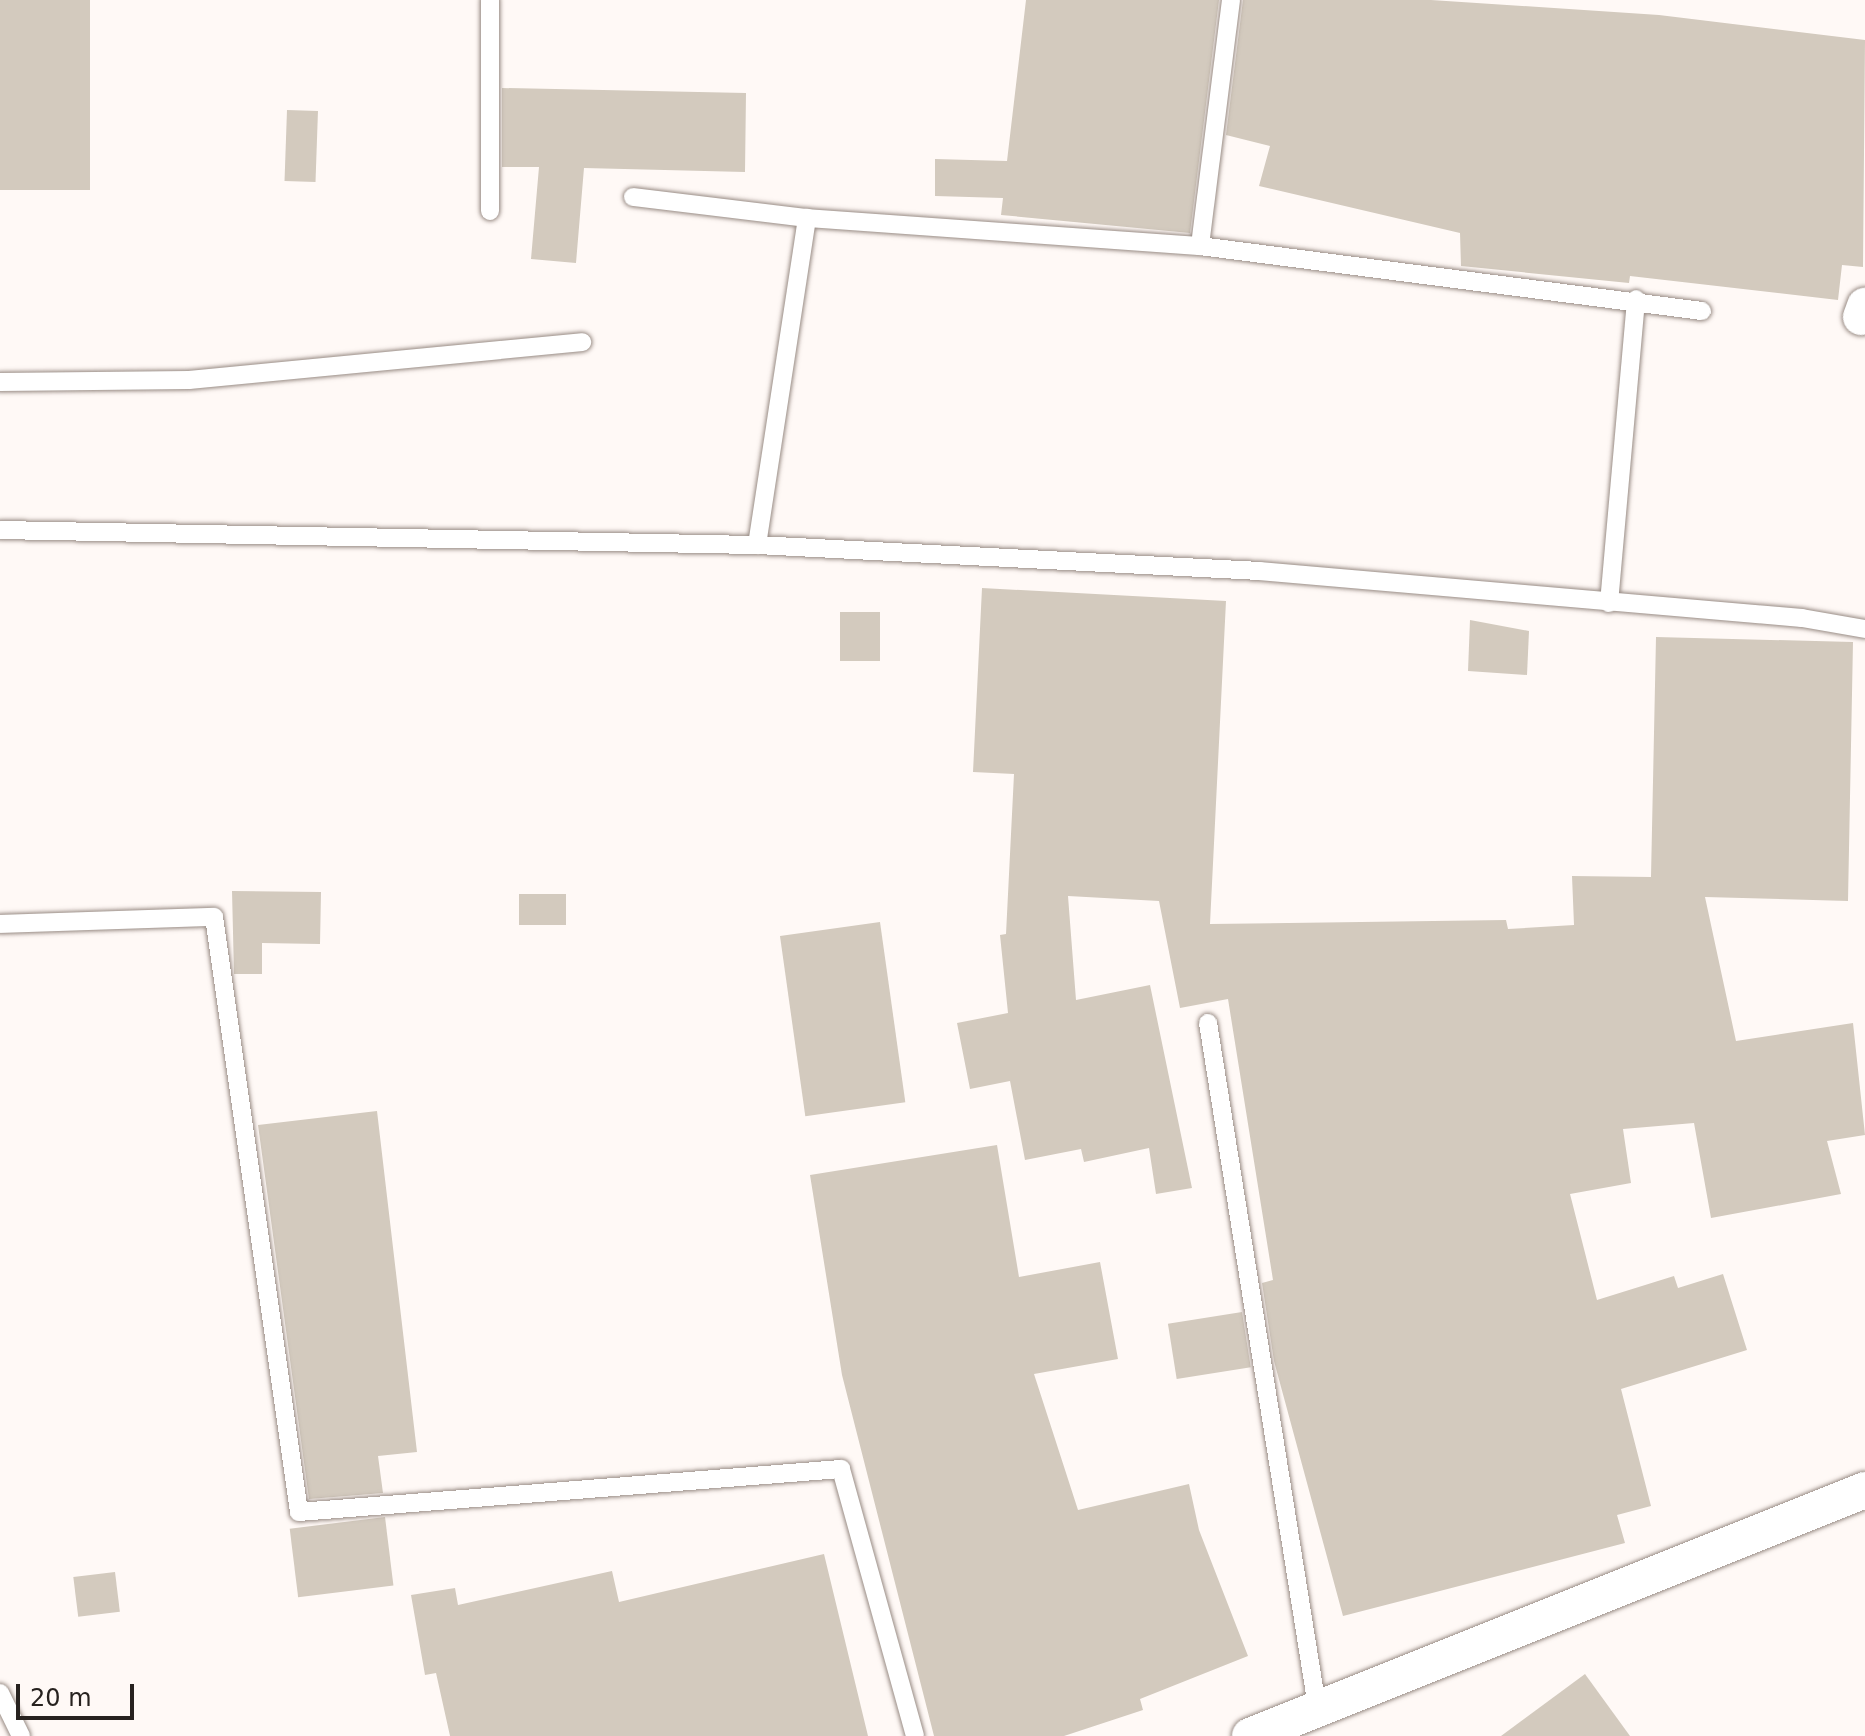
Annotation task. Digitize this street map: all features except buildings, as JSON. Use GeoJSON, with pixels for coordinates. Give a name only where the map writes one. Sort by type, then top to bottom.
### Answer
{"type":"FeatureCollection","features":[{"type":"Feature","properties":{"kind":"street"},"geometry":{"type":"LineString","coordinates":[[1250,1736],[1318,1713],[1865,1490]]}},
{"type":"Feature","properties":{"kind":"lane"},"geometry":{"type":"LineString","coordinates":[[490,0],[490,211]]}},
{"type":"Feature","properties":{"kind":"lane"},"geometry":{"type":"LineString","coordinates":[[1200,246],[1231,0]]}},
{"type":"Feature","properties":{"kind":"lane"},"geometry":{"type":"LineString","coordinates":[[633,197],[807,218],[1200,246],[1636,299],[1702,311]]}},
{"type":"Feature","properties":{"kind":"lane"},"geometry":{"type":"LineString","coordinates":[[757,545],[807,218]]}},
{"type":"Feature","properties":{"kind":"lane"},"geometry":{"type":"LineString","coordinates":[[1609,603],[1636,299]]}},
{"type":"Feature","properties":{"kind":"lane"},"geometry":{"type":"LineString","coordinates":[[0,382],[189,380],[582,342]]}},
{"type":"Feature","properties":{"kind":"lane"},"geometry":{"type":"LineString","coordinates":[[0,530],[757,545],[1259,571],[1865,629]]}},
{"type":"Feature","properties":{"kind":"lane"},"geometry":{"type":"LineString","coordinates":[[0,924],[214,917],[299,1512],[841,1469],[915,1736]]}},
{"type":"Feature","properties":{"kind":"lane"},"geometry":{"type":"LineString","coordinates":[[1208,1023],[1318,1713]]}},
{"type":"Feature","properties":{"kind":"lane"},"geometry":{"type":"LineString","coordinates":[[0,1693],[21,1736]]}}]}
